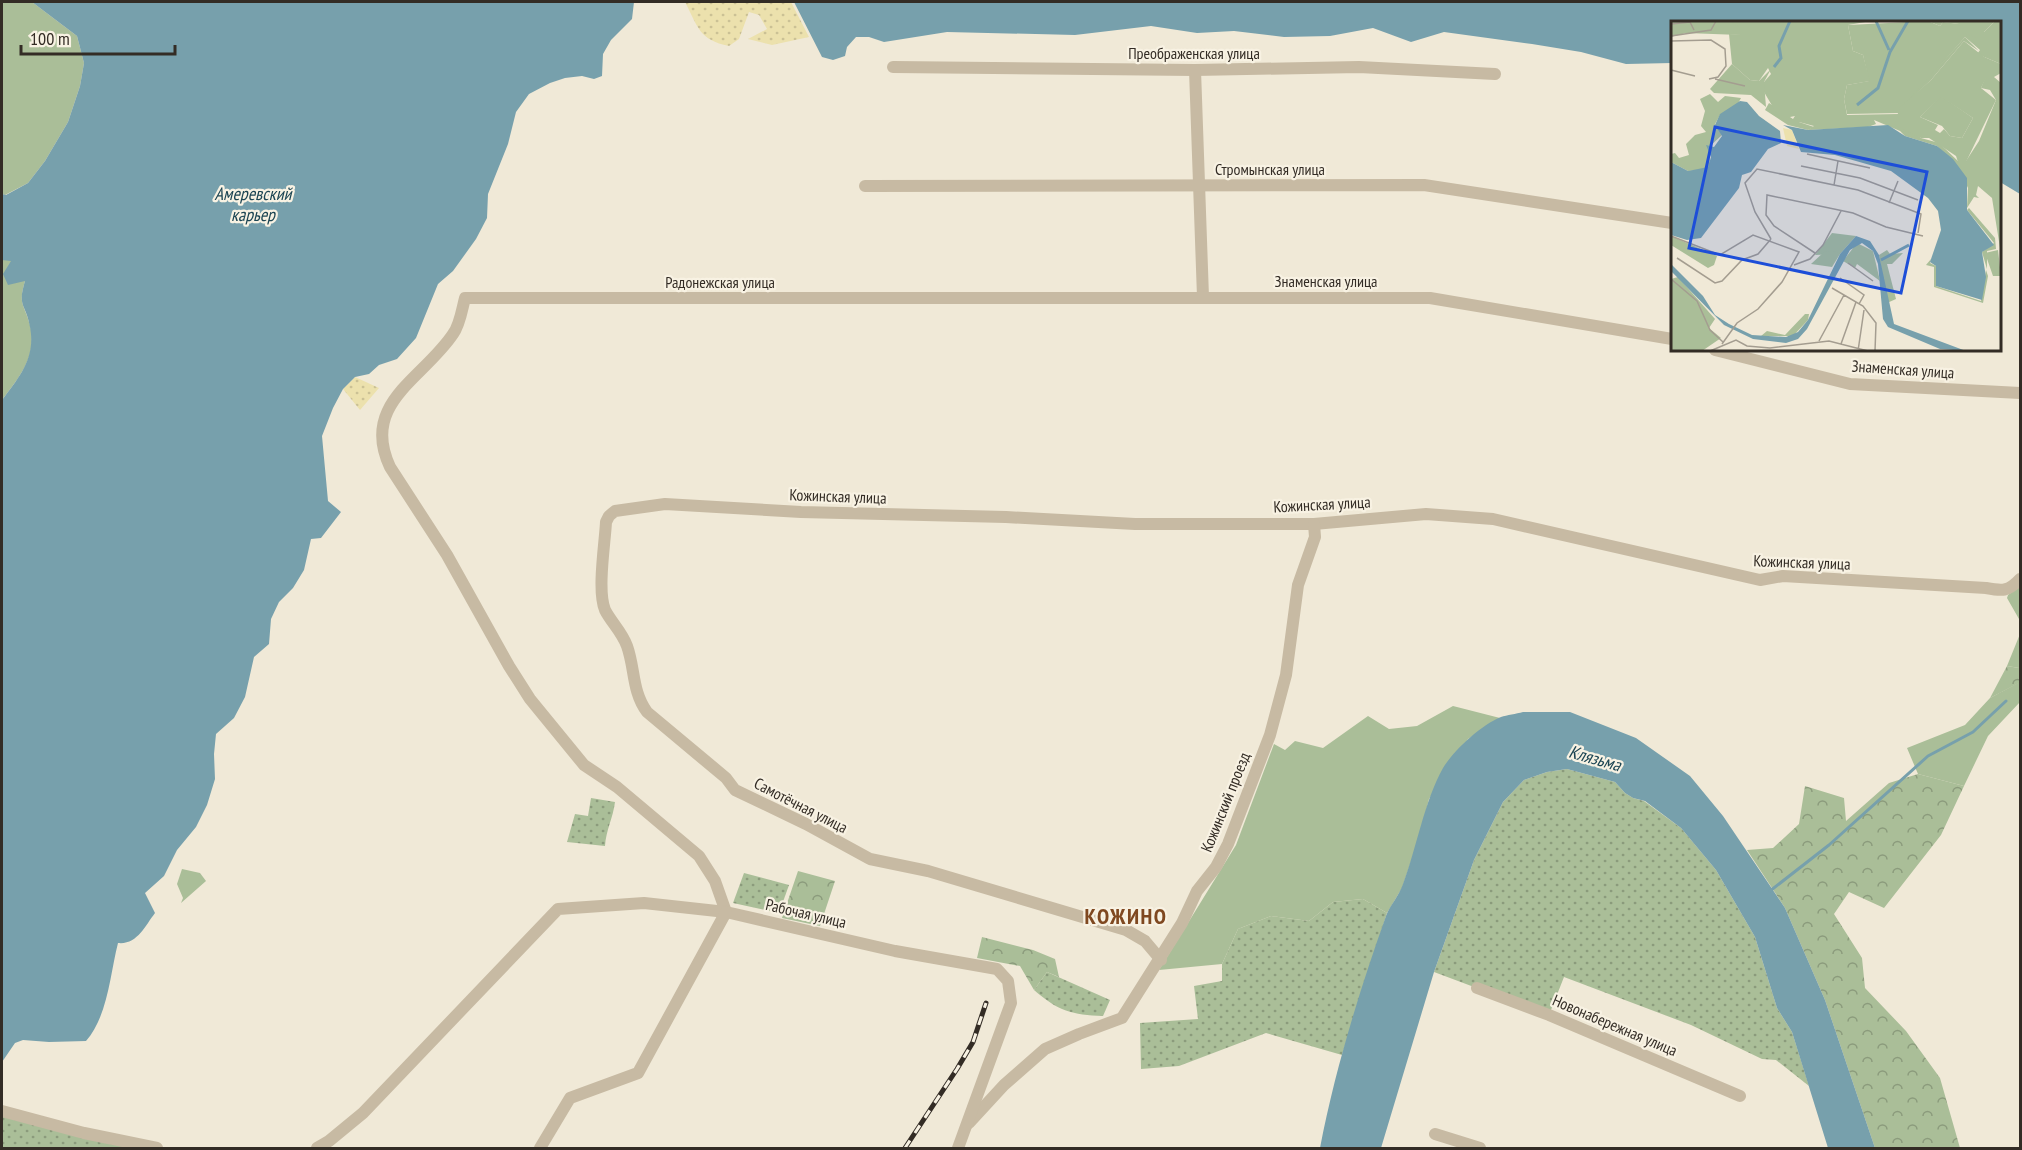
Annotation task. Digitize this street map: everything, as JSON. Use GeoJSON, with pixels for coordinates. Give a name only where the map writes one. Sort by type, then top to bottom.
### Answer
{"type":"FeatureCollection","features":[{"type":"Feature","properties":{"kind":"street","name":"Преображенская улица"},"geometry":{"type":"LineString","coordinates":[[893,67],[1195,70],[1359,67],[1495,74]]}},
{"type":"Feature","properties":{"kind":"street"},"geometry":{"type":"LineString","coordinates":[[1195,70],[1203,297]]}},
{"type":"Feature","properties":{"kind":"street","name":"Стромынская улица"},"geometry":{"type":"LineString","coordinates":[[865,186],[1424,184],[1671,224]]}},
{"type":"Feature","properties":{"kind":"street","name":"Знаменская улица"},"geometry":{"type":"LineString","coordinates":[[976,297],[1430,298],[1671,339]]}},
{"type":"Feature","properties":{"kind":"street","name":"Радонежская улица"},"geometry":{"type":"LineString","coordinates":[[726,912],[715,881],[699,856],[617,787],[584,765],[530,699],[447,555],[390,466],[381,442],[385,413],[398,395],[455,332],[465,298],[976,297]]}},
{"type":"Feature","properties":{"kind":"street","name":"Знаменская улица"},"geometry":{"type":"LineString","coordinates":[[1736,352],[1850,384],[2020,393]]}},
{"type":"Feature","properties":{"kind":"street","name":"Кожинская улица"},"geometry":{"type":"LineString","coordinates":[[615,511],[665,504],[801,512],[1006,517],[1135,524],[1314,524],[1426,514],[1493,519],[1760,580],[1783,576],[1986,588],[2002,591],[2014,586],[2020,579]]}},
{"type":"Feature","properties":{"kind":"street","name":"Самотёчная улица"},"geometry":{"type":"LineString","coordinates":[[615,511],[606,522],[602,598],[606,611],[619,628],[627,646],[633,680],[641,704],[647,712],[726,778],[735,790],[806,824],[870,859],[928,871],[1126,930],[1145,941],[1161,960]]}},
{"type":"Feature","properties":{"kind":"street","name":"Кожинский проезд"},"geometry":{"type":"LineString","coordinates":[[964,1129],[1004,1085],[1045,1049],[1122,1018],[1161,960],[1197,891],[1216,867],[1228,844],[1270,735],[1286,675],[1298,585],[1315,537],[1314,524]]}},
{"type":"Feature","properties":{"kind":"street","name":"Рабочая улица"},"geometry":{"type":"LineString","coordinates":[[316,1149],[363,1113],[558,909],[644,903],[726,912],[895,951],[997,969],[1008,981],[1011,1003],[958,1149]]}},
{"type":"Feature","properties":{"kind":"street"},"geometry":{"type":"LineString","coordinates":[[540,1149],[570,1098],[638,1073],[726,912]]}},
{"type":"Feature","properties":{"kind":"street","name":"Новонабережная улица"},"geometry":{"type":"LineString","coordinates":[[1477,988],[1549,1015],[1740,1096]]}},
{"type":"Feature","properties":{"kind":"street"},"geometry":{"type":"LineString","coordinates":[[2,1111],[84,1133],[157,1149]]}},
{"type":"Feature","properties":{"kind":"street"},"geometry":{"type":"LineString","coordinates":[[1435,1134],[1480,1149]]}},
{"type":"Feature","properties":{"kind":"green space"},"geometry":{"type":"Polygon","coordinates":[[[2,2],[32,2],[77,36],[84,63],[80,86],[68,122],[45,161],[28,183],[5,195],[2,194],[2,2]]]}},
{"type":"Feature","properties":{"kind":"green space"},"geometry":{"type":"Polygon","coordinates":[[[2,260],[11,260],[25,281],[22,300],[32,336],[25,366],[2,400],[2,260]]]}},
{"type":"Feature","properties":{"kind":"green space"},"geometry":{"type":"Polygon","coordinates":[[[2020,586],[2020,634],[2019,619],[2007,598],[2020,586]]]}},
{"type":"Feature","properties":{"kind":"green space"},"geometry":{"type":"Polygon","coordinates":[[[2020,634],[2019,668],[2007,666],[2020,634]]]}},
{"type":"Feature","properties":{"kind":"green space"},"geometry":{"type":"Polygon","coordinates":[[[2020,660],[2020,686],[2019,683],[1990,698],[2007,666],[2019,668],[2020,660]]]}},
{"type":"Feature","properties":{"kind":"green space"},"geometry":{"type":"Polygon","coordinates":[[[2020,682],[2020,702],[1988,736],[1964,786],[1918,774],[1907,748],[1965,725],[1990,698],[2020,682]]]}},
{"type":"Feature","properties":{"kind":"green space"},"geometry":{"type":"Polygon","coordinates":[[[1453,706],[1500,718],[1468,739],[1429,799],[1420,835],[1402,888],[1387,913],[1363,899],[1333,902],[1309,921],[1271,916],[1238,929],[1222,964],[1159,970],[1236,845],[1274,744],[1285,750],[1295,741],[1323,748],[1368,716],[1389,729],[1417,726],[1453,706]]]}},
{"type":"Feature","properties":{"kind":"green space"},"geometry":{"type":"Polygon","coordinates":[[[1567,769],[1615,782],[1625,793],[1644,801],[1681,828],[1716,870],[1755,937],[1777,1008],[1792,1032],[1809,1086],[1776,1060],[1762,1059],[1691,1025],[1564,977],[1549,1015],[1434,972],[1474,860],[1503,802],[1524,780],[1547,772],[1567,769]]]}},
{"type":"Feature","properties":{"kind":"green space"},"geometry":{"type":"Polygon","coordinates":[[[1918,774],[1964,786],[1941,835],[1884,908],[1849,892],[1834,914],[1862,958],[1865,988],[1906,1031],[1940,1078],[1960,1148],[1875,1148],[1825,1000],[1785,908],[1747,850],[1773,848],[1799,824],[1805,786],[1844,798],[1846,821],[1889,783],[1918,774]]]}},
{"type":"Feature","properties":{"kind":"green space"},"geometry":{"type":"Polygon","coordinates":[[[591,798],[615,802],[605,846],[567,842],[575,814],[588,816],[591,798]]]}},
{"type":"Feature","properties":{"kind":"green space"},"geometry":{"type":"Polygon","coordinates":[[[182,869],[200,873],[206,881],[181,903],[183,898],[177,884],[182,869]]]}},
{"type":"Feature","properties":{"kind":"green space"},"geometry":{"type":"Polygon","coordinates":[[[798,871],[835,881],[820,926],[782,918],[798,871]]]}},
{"type":"Feature","properties":{"kind":"green space"},"geometry":{"type":"Polygon","coordinates":[[[744,873],[789,885],[779,913],[733,903],[744,873]]]}},
{"type":"Feature","properties":{"kind":"green space"},"geometry":{"type":"Polygon","coordinates":[[[1363,899],[1387,913],[1342,1055],[1266,1033],[1179,1066],[1141,1069],[1140,1023],[1198,1019],[1194,986],[1222,981],[1222,964],[1238,929],[1271,916],[1309,921],[1333,902],[1363,899]]]}},
{"type":"Feature","properties":{"kind":"green space"},"geometry":{"type":"Polygon","coordinates":[[[982,937],[1033,950],[1055,959],[1059,977],[1047,972],[1034,990],[1020,966],[977,958],[982,937]]]}},
{"type":"Feature","properties":{"kind":"green space"},"geometry":{"type":"Polygon","coordinates":[[[1047,972],[1110,1000],[1103,1016],[1066,1011],[1034,990],[1047,972]]]}},
{"type":"Feature","properties":{"kind":"green space"},"geometry":{"type":"Polygon","coordinates":[[[2,1111],[157,1148],[2,1148],[2,1111]]]}},
{"type":"Feature","properties":{"kind":"sand"},"geometry":{"type":"Polygon","coordinates":[[[685,2],[791,2],[809,37],[772,45],[748,39],[767,29],[759,15],[749,12],[739,39],[729,46],[705,36],[685,2]]]}},
{"type":"Feature","properties":{"kind":"sand"},"geometry":{"type":"Polygon","coordinates":[[[355,377],[379,388],[360,410],[343,389],[355,377]]]}},
{"type":"Feature","properties":{"kind":"water","name":"Амеревский карьер"},"geometry":{"type":"Polygon","coordinates":[[[32,2],[634,2],[632,19],[611,40],[603,54],[602,76],[594,79],[582,76],[565,78],[529,94],[516,112],[508,144],[488,194],[487,218],[476,239],[453,271],[438,284],[416,338],[397,359],[379,365],[369,374],[355,377],[343,389],[333,408],[322,436],[328,501],[341,512],[321,538],[311,539],[304,570],[293,588],[279,602],[271,619],[269,644],[254,657],[245,697],[234,718],[216,734],[215,779],[207,805],[196,827],[177,850],[164,876],[145,893],[155,913],[135,938],[125,943],[118,943],[104,1007],[93,1031],[86,1041],[23,1040],[15,1043],[2,1062],[2,400],[25,366],[31,348],[31,338],[22,301],[25,281],[8,285],[3,274],[11,261],[2,260],[2,194],[6,195],[28,183],[45,161],[68,122],[80,86],[84,63],[77,36],[32,2]]]}},
{"type":"Feature","properties":{"kind":"water"},"geometry":{"type":"Polygon","coordinates":[[[794,2],[2020,2],[2020,194],[2001,183],[2001,21],[1671,21],[1671,63],[1626,64],[1581,52],[1444,32],[1411,42],[1373,28],[1330,36],[1284,37],[1234,31],[1197,33],[1151,26],[1075,35],[947,32],[884,42],[869,37],[856,37],[847,47],[845,56],[833,60],[822,57],[794,2]]]}},
{"type":"Feature","properties":{"kind":"water","name":"Клязьма"},"geometry":{"type":"Polygon","coordinates":[[[1523,712],[1570,712],[1636,738],[1690,776],[1723,816],[1785,908],[1825,1000],[1875,1148],[1828,1148],[1792,1032],[1777,1008],[1755,937],[1716,870],[1681,828],[1645,801],[1625,793],[1615,782],[1567,769],[1547,772],[1524,780],[1503,802],[1474,860],[1434,972],[1381,1148],[1320,1148],[1340,1060],[1357,1002],[1386,916],[1403,884],[1436,781],[1448,761],[1477,732],[1501,717],[1523,712]]]}},
{"type":"Feature","properties":{"kind":"waterway"},"geometry":{"type":"LineString","coordinates":[[1770,891],[1829,845],[1928,756],[1973,732],[2006,701]]}},
{"type":"Feature","properties":{"kind":"railway"},"geometry":{"type":"LineString","coordinates":[[905,1148],[973,1042],[986,1003]]}},
{"type":"Feature","properties":{"kind":"district","name":"КОЖИНО"},"geometry":{"type":"Point","coordinates":[1126,916]}}]}
